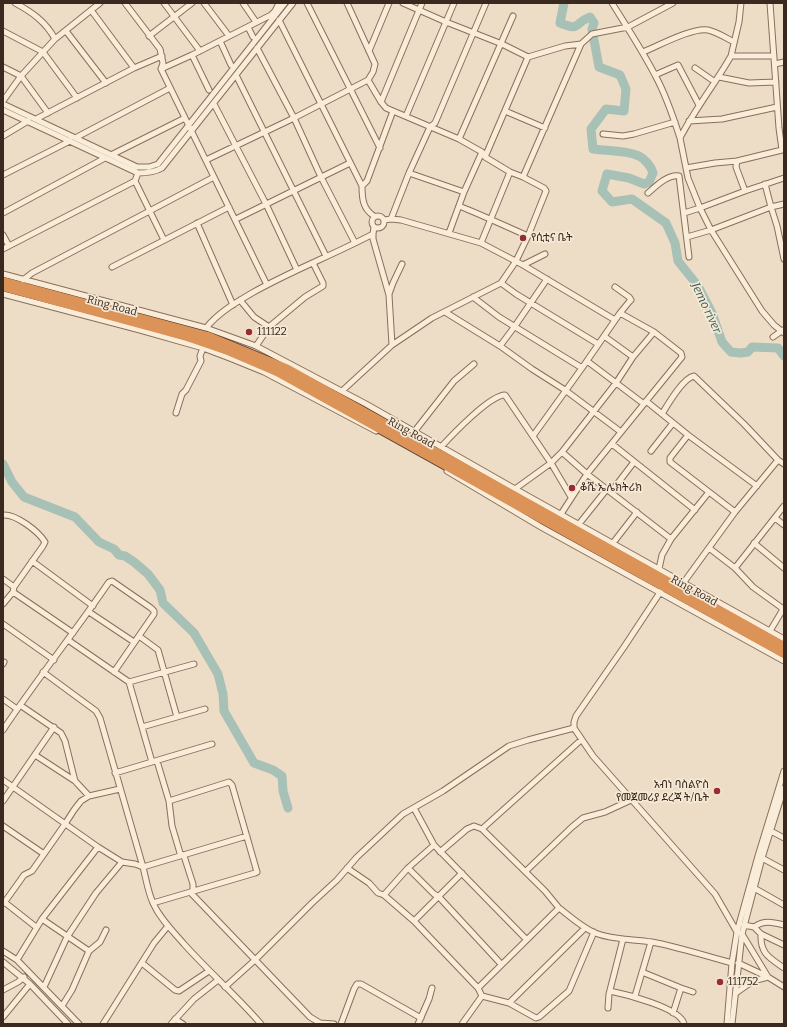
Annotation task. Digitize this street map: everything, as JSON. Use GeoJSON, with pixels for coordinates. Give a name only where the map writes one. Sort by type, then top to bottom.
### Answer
{"type":"FeatureCollection","features":[{"type":"Feature","properties":{"kind":"highway","name":"Ring Road"},"geometry":{"type":"LineString","coordinates":[[3,281],[208,336],[288,369],[784,646]]}},
{"type":"Feature","properties":{"kind":"highway","name":"Ring Road"},"geometry":{"type":"LineString","coordinates":[[3,287],[187,337],[228,351],[277,372],[662,590],[784,654]]}},
{"type":"Feature","properties":{"kind":"street"},"geometry":{"type":"LineString","coordinates":[[15,3],[42,20],[55,39]]}},
{"type":"Feature","properties":{"kind":"street"},"geometry":{"type":"LineString","coordinates":[[3,101],[21,76],[55,39],[100,3]]}},
{"type":"Feature","properties":{"kind":"street"},"geometry":{"type":"LineString","coordinates":[[125,3],[160,49],[163,63],[161,69],[236,219],[267,285]]}},
{"type":"Feature","properties":{"kind":"street"},"geometry":{"type":"LineString","coordinates":[[164,3],[200,51]]}},
{"type":"Feature","properties":{"kind":"street"},"geometry":{"type":"LineString","coordinates":[[149,36],[192,3]]}},
{"type":"Feature","properties":{"kind":"street"},"geometry":{"type":"LineString","coordinates":[[204,3],[229,36]]}},
{"type":"Feature","properties":{"kind":"street"},"geometry":{"type":"LineString","coordinates":[[243,3],[256,22]]}},
{"type":"Feature","properties":{"kind":"street"},"geometry":{"type":"LineString","coordinates":[[161,69],[271,15],[279,3]]}},
{"type":"Feature","properties":{"kind":"street"},"geometry":{"type":"LineString","coordinates":[[3,104],[70,141],[105,158],[138,173],[149,173],[162,168],[285,3]]}},
{"type":"Feature","properties":{"kind":"street"},"geometry":{"type":"LineString","coordinates":[[3,110],[29,119],[36,119],[137,167],[149,167],[158,164],[214,104],[293,3]]}},
{"type":"Feature","properties":{"kind":"street"},"geometry":{"type":"LineString","coordinates":[[307,3],[380,148]]}},
{"type":"Feature","properties":{"kind":"street"},"geometry":{"type":"LineString","coordinates":[[206,160],[294,118],[368,80],[373,72],[375,64],[347,3]]}},
{"type":"Feature","properties":{"kind":"street"},"geometry":{"type":"LineString","coordinates":[[369,51],[389,3]]}},
{"type":"Feature","properties":{"kind":"street"},"geometry":{"type":"LineString","coordinates":[[404,3],[446,22],[502,44],[528,57],[565,46],[581,44]]}},
{"type":"Feature","properties":{"kind":"street"},"geometry":{"type":"LineString","coordinates":[[380,102],[422,3]]}},
{"type":"Feature","properties":{"kind":"street"},"geometry":{"type":"LineString","coordinates":[[406,116],[454,3]]}},
{"type":"Feature","properties":{"kind":"street"},"geometry":{"type":"LineString","coordinates":[[391,219],[409,173],[430,127],[434,123],[486,3]]}},
{"type":"Feature","properties":{"kind":"street"},"geometry":{"type":"LineString","coordinates":[[612,3],[643,52],[667,99],[680,138],[688,178],[711,230],[762,311],[774,325],[783,331],[773,337]]}},
{"type":"Feature","properties":{"kind":"street"},"geometry":{"type":"LineString","coordinates":[[523,177],[581,44],[592,34],[628,27],[673,3]]}},
{"type":"Feature","properties":{"kind":"street"},"geometry":{"type":"LineString","coordinates":[[680,138],[689,121],[731,56],[739,22],[740,3]]}},
{"type":"Feature","properties":{"kind":"street"},"geometry":{"type":"LineString","coordinates":[[686,168],[736,161],[783,150],[770,3]]}},
{"type":"Feature","properties":{"kind":"street"},"geometry":{"type":"LineString","coordinates":[[92,10],[134,68]]}},
{"type":"Feature","properties":{"kind":"street"},"geometry":{"type":"LineString","coordinates":[[459,139],[513,16]]}},
{"type":"Feature","properties":{"kind":"street"},"geometry":{"type":"LineString","coordinates":[[279,20],[362,186],[362,198],[365,207],[369,213],[374,216],[380,216],[384,220]]}},
{"type":"Feature","properties":{"kind":"street"},"geometry":{"type":"LineString","coordinates":[[248,27],[253,37]]}},
{"type":"Feature","properties":{"kind":"street"},"geometry":{"type":"LineString","coordinates":[[643,52],[691,32],[702,30],[712,31],[734,42]]}},
{"type":"Feature","properties":{"kind":"street"},"geometry":{"type":"LineString","coordinates":[[3,31],[43,52],[78,98]]}},
{"type":"Feature","properties":{"kind":"street"},"geometry":{"type":"LineString","coordinates":[[66,31],[106,83]]}},
{"type":"Feature","properties":{"kind":"street"},"geometry":{"type":"LineString","coordinates":[[220,41],[231,65]]}},
{"type":"Feature","properties":{"kind":"street"},"geometry":{"type":"LineString","coordinates":[[257,48],[294,118],[321,177],[355,243]]}},
{"type":"Feature","properties":{"kind":"street"},"geometry":{"type":"LineString","coordinates":[[192,55],[209,90]]}},
{"type":"Feature","properties":{"kind":"street"},"geometry":{"type":"LineString","coordinates":[[36,119],[134,68],[162,56]]}},
{"type":"Feature","properties":{"kind":"street"},"geometry":{"type":"LineString","coordinates":[[731,56],[774,56]]}},
{"type":"Feature","properties":{"kind":"street"},"geometry":{"type":"LineString","coordinates":[[449,234],[464,192],[505,111],[528,57]]}},
{"type":"Feature","properties":{"kind":"street"},"geometry":{"type":"LineString","coordinates":[[775,64],[784,62]]}},
{"type":"Feature","properties":{"kind":"street"},"geometry":{"type":"LineString","coordinates":[[655,75],[676,65],[679,66],[699,105]]}},
{"type":"Feature","properties":{"kind":"street"},"geometry":{"type":"LineString","coordinates":[[3,67],[21,76],[48,113]]}},
{"type":"Feature","properties":{"kind":"street"},"geometry":{"type":"LineString","coordinates":[[695,68],[717,79],[749,83],[776,82]]}},
{"type":"Feature","properties":{"kind":"street"},"geometry":{"type":"LineString","coordinates":[[236,75],[326,256]]}},
{"type":"Feature","properties":{"kind":"street"},"geometry":{"type":"LineString","coordinates":[[342,390],[392,345],[412,330],[501,283],[516,261],[546,191],[544,188],[510,172],[459,139],[386,108],[380,102],[368,80]]}},
{"type":"Feature","properties":{"kind":"street"},"geometry":{"type":"LineString","coordinates":[[77,138],[170,88]]}},
{"type":"Feature","properties":{"kind":"street"},"geometry":{"type":"LineString","coordinates":[[214,104],[237,146],[297,270]]}},
{"type":"Feature","properties":{"kind":"street"},"geometry":{"type":"LineString","coordinates":[[689,121],[722,119],[778,107]]}},
{"type":"Feature","properties":{"kind":"street"},"geometry":{"type":"LineString","coordinates":[[505,111],[545,128]]}},
{"type":"Feature","properties":{"kind":"street"},"geometry":{"type":"LineString","coordinates":[[362,186],[367,181],[393,112]]}},
{"type":"Feature","properties":{"kind":"street"},"geometry":{"type":"LineString","coordinates":[[111,155],[185,118]]}},
{"type":"Feature","properties":{"kind":"street"},"geometry":{"type":"LineString","coordinates":[[3,136],[29,119]]}},
{"type":"Feature","properties":{"kind":"street"},"geometry":{"type":"LineString","coordinates":[[603,134],[624,136],[675,122]]}},
{"type":"Feature","properties":{"kind":"street"},"geometry":{"type":"LineString","coordinates":[[3,175],[70,141]]}},
{"type":"Feature","properties":{"kind":"street"},"geometry":{"type":"LineString","coordinates":[[3,213],[105,158]]}},
{"type":"Feature","properties":{"kind":"street"},"geometry":{"type":"LineString","coordinates":[[736,161],[736,167],[745,191]]}},
{"type":"Feature","properties":{"kind":"street"},"geometry":{"type":"LineString","coordinates":[[236,219],[350,163]]}},
{"type":"Feature","properties":{"kind":"street"},"geometry":{"type":"LineString","coordinates":[[481,243],[510,172]]}},
{"type":"Feature","properties":{"kind":"street"},"geometry":{"type":"LineString","coordinates":[[3,249],[135,181],[138,173]]}},
{"type":"Feature","properties":{"kind":"street"},"geometry":{"type":"LineString","coordinates":[[409,173],[464,192]]}},
{"type":"Feature","properties":{"kind":"street"},"geometry":{"type":"LineString","coordinates":[[648,193],[664,180],[678,175],[680,180],[689,257]]}},
{"type":"Feature","properties":{"kind":"street"},"geometry":{"type":"LineString","coordinates":[[23,280],[32,273],[214,177]]}},
{"type":"Feature","properties":{"kind":"street"},"geometry":{"type":"LineString","coordinates":[[684,213],[784,178]]}},
{"type":"Feature","properties":{"kind":"street"},"geometry":{"type":"LineString","coordinates":[[135,181],[164,240]]}},
{"type":"Feature","properties":{"kind":"street"},"geometry":{"type":"LineString","coordinates":[[764,184],[777,226],[784,259]]}},
{"type":"Feature","properties":{"kind":"street"},"geometry":{"type":"LineString","coordinates":[[687,237],[711,230],[771,207],[784,204]]}},
{"type":"Feature","properties":{"kind":"street"},"geometry":{"type":"LineString","coordinates":[[459,206],[528,236]]}},
{"type":"Feature","properties":{"kind":"street"},"geometry":{"type":"LineString","coordinates":[[112,267],[229,207]]}},
{"type":"Feature","properties":{"kind":"street"},"geometry":{"type":"LineString","coordinates":[[374,216],[372,222],[374,227],[372,234],[389,295],[392,345]]}},
{"type":"Feature","properties":{"kind":"street"},"geometry":{"type":"LineString","coordinates":[[384,220],[401,220],[481,243],[548,279],[615,320]]}},
{"type":"Feature","properties":{"kind":"street"},"geometry":{"type":"LineString","coordinates":[[374,227],[377,228],[383,226],[384,220]]}},
{"type":"Feature","properties":{"kind":"street"},"geometry":{"type":"LineString","coordinates":[[197,223],[233,305]]}},
{"type":"Feature","properties":{"kind":"street"},"geometry":{"type":"LineString","coordinates":[[206,328],[214,318],[240,300],[297,270],[372,234]]}},
{"type":"Feature","properties":{"kind":"street"},"geometry":{"type":"LineString","coordinates":[[3,235],[9,246]]}},
{"type":"Feature","properties":{"kind":"street"},"geometry":{"type":"LineString","coordinates":[[523,265],[544,254]]}},
{"type":"Feature","properties":{"kind":"street"},"geometry":{"type":"LineString","coordinates":[[256,346],[268,327],[305,297],[323,286],[313,263]]}},
{"type":"Feature","properties":{"kind":"street"},"geometry":{"type":"LineString","coordinates":[[389,295],[402,264]]}},
{"type":"Feature","properties":{"kind":"street"},"geometry":{"type":"LineString","coordinates":[[3,274],[206,328],[256,346],[342,390],[515,489],[784,639]]}},
{"type":"Feature","properties":{"kind":"street"},"geometry":{"type":"LineString","coordinates":[[500,346],[548,279]]}},
{"type":"Feature","properties":{"kind":"street"},"geometry":{"type":"LineString","coordinates":[[501,283],[516,294],[598,344]]}},
{"type":"Feature","properties":{"kind":"street"},"geometry":{"type":"LineString","coordinates":[[533,436],[620,313],[630,302],[630,298],[615,287]]}},
{"type":"Feature","properties":{"kind":"street"},"geometry":{"type":"LineString","coordinates":[[3,294],[203,348],[264,372],[434,464],[541,526],[662,590],[784,661]]}},
{"type":"Feature","properties":{"kind":"street"},"geometry":{"type":"LineString","coordinates":[[473,297],[499,317],[582,368]]}},
{"type":"Feature","properties":{"kind":"street"},"geometry":{"type":"LineString","coordinates":[[240,300],[254,317],[268,327]]}},
{"type":"Feature","properties":{"kind":"street"},"geometry":{"type":"LineString","coordinates":[[445,312],[500,346],[565,390],[621,432]]}},
{"type":"Feature","properties":{"kind":"street"},"geometry":{"type":"LineString","coordinates":[[561,514],[587,474],[682,357],[681,353],[654,332],[620,313]]}},
{"type":"Feature","properties":{"kind":"street"},"geometry":{"type":"LineString","coordinates":[[515,489],[551,463],[562,452],[616,382],[633,357],[654,332]]}},
{"type":"Feature","properties":{"kind":"street"},"geometry":{"type":"LineString","coordinates":[[604,336],[633,357]]}},
{"type":"Feature","properties":{"kind":"street"},"geometry":{"type":"LineString","coordinates":[[176,413],[182,394],[186,390],[200,360],[203,348]]}},
{"type":"Feature","properties":{"kind":"street"},"geometry":{"type":"LineString","coordinates":[[587,361],[673,422],[757,486]]}},
{"type":"Feature","properties":{"kind":"street"},"geometry":{"type":"LineString","coordinates":[[414,432],[454,381],[474,364]]}},
{"type":"Feature","properties":{"kind":"street"},"geometry":{"type":"LineString","coordinates":[[662,414],[674,395],[690,378],[694,376],[744,424],[778,460],[784,464]]}},
{"type":"Feature","properties":{"kind":"street"},"geometry":{"type":"LineString","coordinates":[[441,447],[475,414],[501,395],[506,397],[533,436],[571,497]]}},
{"type":"Feature","properties":{"kind":"street"},"geometry":{"type":"LineString","coordinates":[[651,451],[673,422]]}},
{"type":"Feature","properties":{"kind":"street"},"geometry":{"type":"LineString","coordinates":[[688,434],[670,458],[670,462],[735,512]]}},
{"type":"Feature","properties":{"kind":"street"},"geometry":{"type":"LineString","coordinates":[[612,444],[695,510]]}},
{"type":"Feature","properties":{"kind":"street"},"geometry":{"type":"LineString","coordinates":[[562,452],[587,474],[671,539]]}},
{"type":"Feature","properties":{"kind":"street"},"geometry":{"type":"LineString","coordinates":[[684,582],[735,512],[778,460]]}},
{"type":"Feature","properties":{"kind":"street"},"geometry":{"type":"LineString","coordinates":[[579,524],[634,462]]}},
{"type":"Feature","properties":{"kind":"street"},"geometry":{"type":"LineString","coordinates":[[659,569],[662,555],[671,539],[709,492]]}},
{"type":"Feature","properties":{"kind":"street"},"geometry":{"type":"LineString","coordinates":[[735,568],[784,506]]}},
{"type":"Feature","properties":{"kind":"street"},"geometry":{"type":"LineString","coordinates":[[613,543],[637,512]]}},
{"type":"Feature","properties":{"kind":"street"},"geometry":{"type":"LineString","coordinates":[[3,514],[12,516],[22,521],[42,536],[45,542],[3,604]]}},
{"type":"Feature","properties":{"kind":"street"},"geometry":{"type":"LineString","coordinates":[[775,518],[784,525]]}},
{"type":"Feature","properties":{"kind":"street"},"geometry":{"type":"LineString","coordinates":[[754,543],[784,568]]}},
{"type":"Feature","properties":{"kind":"street"},"geometry":{"type":"LineString","coordinates":[[710,548],[735,568],[754,587],[782,608],[780,615],[770,631]]}},
{"type":"Feature","properties":{"kind":"street"},"geometry":{"type":"LineString","coordinates":[[32,561],[93,606]]}},
{"type":"Feature","properties":{"kind":"street"},"geometry":{"type":"LineString","coordinates":[[3,579],[73,633]]}},
{"type":"Feature","properties":{"kind":"street"},"geometry":{"type":"LineString","coordinates":[[3,730],[43,672],[54,660],[109,582],[112,581],[154,611],[154,614],[114,672]]}},
{"type":"Feature","properties":{"kind":"street"},"geometry":{"type":"LineString","coordinates":[[662,590],[576,716],[574,728],[593,756],[715,894],[737,932],[742,934],[768,977]]}},
{"type":"Feature","properties":{"kind":"street"},"geometry":{"type":"LineString","coordinates":[[89,612],[134,642]]}},
{"type":"Feature","properties":{"kind":"street"},"geometry":{"type":"LineString","coordinates":[[3,624],[54,660]]}},
{"type":"Feature","properties":{"kind":"street"},"geometry":{"type":"LineString","coordinates":[[139,636],[158,650],[177,716]]}},
{"type":"Feature","properties":{"kind":"street"},"geometry":{"type":"LineString","coordinates":[[68,640],[129,682],[142,727],[169,801],[172,826],[180,853],[184,856],[193,884],[194,889],[192,893]]}},
{"type":"Feature","properties":{"kind":"street"},"geometry":{"type":"LineString","coordinates":[[129,682],[194,664]]}},
{"type":"Feature","properties":{"kind":"street"},"geometry":{"type":"LineString","coordinates":[[43,672],[96,711],[100,718],[143,867],[148,890],[153,903],[168,926],[259,1023]]}},
{"type":"Feature","properties":{"kind":"street"},"geometry":{"type":"LineString","coordinates":[[3,699],[17,709]]}},
{"type":"Feature","properties":{"kind":"street"},"geometry":{"type":"LineString","coordinates":[[20,705],[61,733],[65,741],[75,781]]}},
{"type":"Feature","properties":{"kind":"street"},"geometry":{"type":"LineString","coordinates":[[142,727],[205,709]]}},
{"type":"Feature","properties":{"kind":"street"},"geometry":{"type":"LineString","coordinates":[[3,802],[54,727]]}},
{"type":"Feature","properties":{"kind":"street"},"geometry":{"type":"LineString","coordinates":[[225,987],[255,960],[337,880],[357,857],[397,820],[509,746],[574,728]]}},
{"type":"Feature","properties":{"kind":"street"},"geometry":{"type":"LineString","coordinates":[[482,829],[581,740]]}},
{"type":"Feature","properties":{"kind":"street"},"geometry":{"type":"LineString","coordinates":[[115,773],[212,744]]}},
{"type":"Feature","properties":{"kind":"street"},"geometry":{"type":"LineString","coordinates":[[35,755],[75,781],[89,796]]}},
{"type":"Feature","properties":{"kind":"street"},"geometry":{"type":"LineString","coordinates":[[727,1024],[732,963],[737,932],[768,830],[784,770]]}},
{"type":"Feature","properties":{"kind":"street"},"geometry":{"type":"LineString","coordinates":[[3,780],[98,847],[122,862],[143,867],[247,836]]}},
{"type":"Feature","properties":{"kind":"street"},"geometry":{"type":"LineString","coordinates":[[153,903],[192,893],[257,872],[232,785],[229,782],[169,801]]}},
{"type":"Feature","properties":{"kind":"street"},"geometry":{"type":"LineString","coordinates":[[732,1024],[742,934],[768,830],[784,788]]}},
{"type":"Feature","properties":{"kind":"street"},"geometry":{"type":"LineString","coordinates":[[36,928],[4,902],[24,875],[32,871],[81,802],[89,796],[120,789]]}},
{"type":"Feature","properties":{"kind":"street"},"geometry":{"type":"LineString","coordinates":[[526,871],[583,818],[605,812],[631,800]]}},
{"type":"Feature","properties":{"kind":"street"},"geometry":{"type":"LineString","coordinates":[[414,808],[434,846],[526,939]]}},
{"type":"Feature","properties":{"kind":"street"},"geometry":{"type":"LineString","coordinates":[[3,826],[44,854]]}},
{"type":"Feature","properties":{"kind":"street"},"geometry":{"type":"LineString","coordinates":[[440,852],[467,829],[474,826],[482,829],[526,871],[559,908],[584,928],[623,939],[677,947],[732,963]]}},
{"type":"Feature","properties":{"kind":"street"},"geometry":{"type":"LineString","coordinates":[[768,830],[784,838]]}},
{"type":"Feature","properties":{"kind":"street"},"geometry":{"type":"LineString","coordinates":[[384,895],[408,868],[434,846]]}},
{"type":"Feature","properties":{"kind":"street"},"geometry":{"type":"LineString","coordinates":[[17,960],[42,919],[98,847]]}},
{"type":"Feature","properties":{"kind":"street"},"geometry":{"type":"LineString","coordinates":[[762,858],[784,870]]}},
{"type":"Feature","properties":{"kind":"street"},"geometry":{"type":"LineString","coordinates":[[44,987],[67,937],[96,894],[122,862]]}},
{"type":"Feature","properties":{"kind":"street"},"geometry":{"type":"LineString","coordinates":[[348,868],[369,883],[378,893],[384,895],[414,921],[478,988],[482,996],[509,1003],[536,1018],[539,1017],[571,987],[594,932]]}},
{"type":"Feature","properties":{"kind":"street"},"geometry":{"type":"LineString","coordinates":[[408,868],[434,894],[439,897],[501,964]]}},
{"type":"Feature","properties":{"kind":"street"},"geometry":{"type":"LineString","coordinates":[[414,921],[462,873]]}},
{"type":"Feature","properties":{"kind":"street"},"geometry":{"type":"LineString","coordinates":[[754,888],[784,905]]}},
{"type":"Feature","properties":{"kind":"street"},"geometry":{"type":"LineString","coordinates":[[192,893],[310,1017],[319,1023],[334,1024]]}},
{"type":"Feature","properties":{"kind":"street"},"geometry":{"type":"LineString","coordinates":[[478,988],[559,908]]}},
{"type":"Feature","properties":{"kind":"street"},"geometry":{"type":"LineString","coordinates":[[42,919],[89,951]]}},
{"type":"Feature","properties":{"kind":"street"},"geometry":{"type":"LineString","coordinates":[[754,927],[765,922],[784,925]]}},
{"type":"Feature","properties":{"kind":"street"},"geometry":{"type":"LineString","coordinates":[[744,925],[754,927],[761,934],[784,945]]}},
{"type":"Feature","properties":{"kind":"street"},"geometry":{"type":"LineString","coordinates":[[103,1024],[154,943],[168,926]]}},
{"type":"Feature","properties":{"kind":"street"},"geometry":{"type":"LineString","coordinates":[[509,1003],[584,928]]}},
{"type":"Feature","properties":{"kind":"street"},"geometry":{"type":"LineString","coordinates":[[62,1006],[72,990],[89,951],[100,942],[106,930]]}},
{"type":"Feature","properties":{"kind":"street"},"geometry":{"type":"LineString","coordinates":[[761,934],[761,947],[766,955],[784,968]]}},
{"type":"Feature","properties":{"kind":"street"},"geometry":{"type":"LineString","coordinates":[[608,1008],[610,990],[623,939]]}},
{"type":"Feature","properties":{"kind":"street"},"geometry":{"type":"LineString","coordinates":[[635,996],[651,942]]}},
{"type":"Feature","properties":{"kind":"street"},"geometry":{"type":"LineString","coordinates":[[3,951],[17,960],[28,973],[44,987],[80,1024]]}},
{"type":"Feature","properties":{"kind":"street"},"geometry":{"type":"LineString","coordinates":[[3,962],[30,984],[68,1024]]}},
{"type":"Feature","properties":{"kind":"street"},"geometry":{"type":"LineString","coordinates":[[142,963],[175,990],[179,991],[209,971]]}},
{"type":"Feature","properties":{"kind":"street"},"geometry":{"type":"LineString","coordinates":[[738,963],[768,977],[784,987]]}},
{"type":"Feature","properties":{"kind":"street"},"geometry":{"type":"LineString","coordinates":[[642,972],[693,992]]}},
{"type":"Feature","properties":{"kind":"street"},"geometry":{"type":"LineString","coordinates":[[3,990],[18,982],[28,973]]}},
{"type":"Feature","properties":{"kind":"street"},"geometry":{"type":"LineString","coordinates":[[736,993],[754,981],[768,977]]}},
{"type":"Feature","properties":{"kind":"street"},"geometry":{"type":"LineString","coordinates":[[171,1024],[194,999],[218,980]]}},
{"type":"Feature","properties":{"kind":"street"},"geometry":{"type":"LineString","coordinates":[[3,1017],[30,984]]}},
{"type":"Feature","properties":{"kind":"street"},"geometry":{"type":"LineString","coordinates":[[341,1024],[357,984],[361,984],[421,1018]]}},
{"type":"Feature","properties":{"kind":"street"},"geometry":{"type":"LineString","coordinates":[[418,1024],[432,988]]}},
{"type":"Feature","properties":{"kind":"street"},"geometry":{"type":"LineString","coordinates":[[673,1013],[681,988]]}},
{"type":"Feature","properties":{"kind":"street"},"geometry":{"type":"LineString","coordinates":[[610,990],[635,996],[656,1004],[681,1018],[684,1024]]}},
{"type":"Feature","properties":{"kind":"street"},"geometry":{"type":"LineString","coordinates":[[46,1000],[51,994]]}},
{"type":"Feature","properties":{"kind":"street"},"geometry":{"type":"LineString","coordinates":[[462,1024],[482,996]]}},
{"type":"Feature","properties":{"kind":"street"},"geometry":{"type":"LineString","coordinates":[[175,1019],[183,1024]]}},
{"type":"Feature","properties":{"kind":"waterway","name":"Jemo river"},"geometry":{"type":"LineString","coordinates":[[564,3],[560,23],[575,27],[590,17],[594,23],[592,29],[599,67],[620,75],[626,89],[624,111],[606,109],[591,129],[593,149],[634,154],[648,163],[653,173],[649,182],[644,184],[629,178],[607,174],[602,191],[612,202],[632,199],[666,223],[675,243],[678,261],[698,286],[712,313],[722,342],[731,352],[748,352],[752,347],[778,348],[784,356]]}},
{"type":"Feature","properties":{"kind":"waterway"},"geometry":{"type":"LineString","coordinates":[[3,464],[12,482],[24,497],[75,517],[99,542],[114,549],[119,555],[125,556],[148,574],[160,590],[163,603],[194,633],[218,674],[223,694],[224,711],[254,763],[273,770],[282,776],[283,791],[288,808]]}},
{"type":"Feature","properties":{"kind":"place","name":"የሲቲና ቤት"},"geometry":{"type":"Point","coordinates":[523,238]}},
{"type":"Feature","properties":{"kind":"place","name":"111122"},"geometry":{"type":"Point","coordinates":[249,332]}},
{"type":"Feature","properties":{"kind":"place","name":"ቆሼ ኤሌክትሪክ"},"geometry":{"type":"Point","coordinates":[572,488]}},
{"type":"Feature","properties":{"kind":"place","name":"አብነ ባስልዮስ የመጀመሪያ ደረጃ ት/ቤት"},"geometry":{"type":"Point","coordinates":[717,791]}},
{"type":"Feature","properties":{"kind":"place","name":"111752"},"geometry":{"type":"Point","coordinates":[720,982]}}]}
